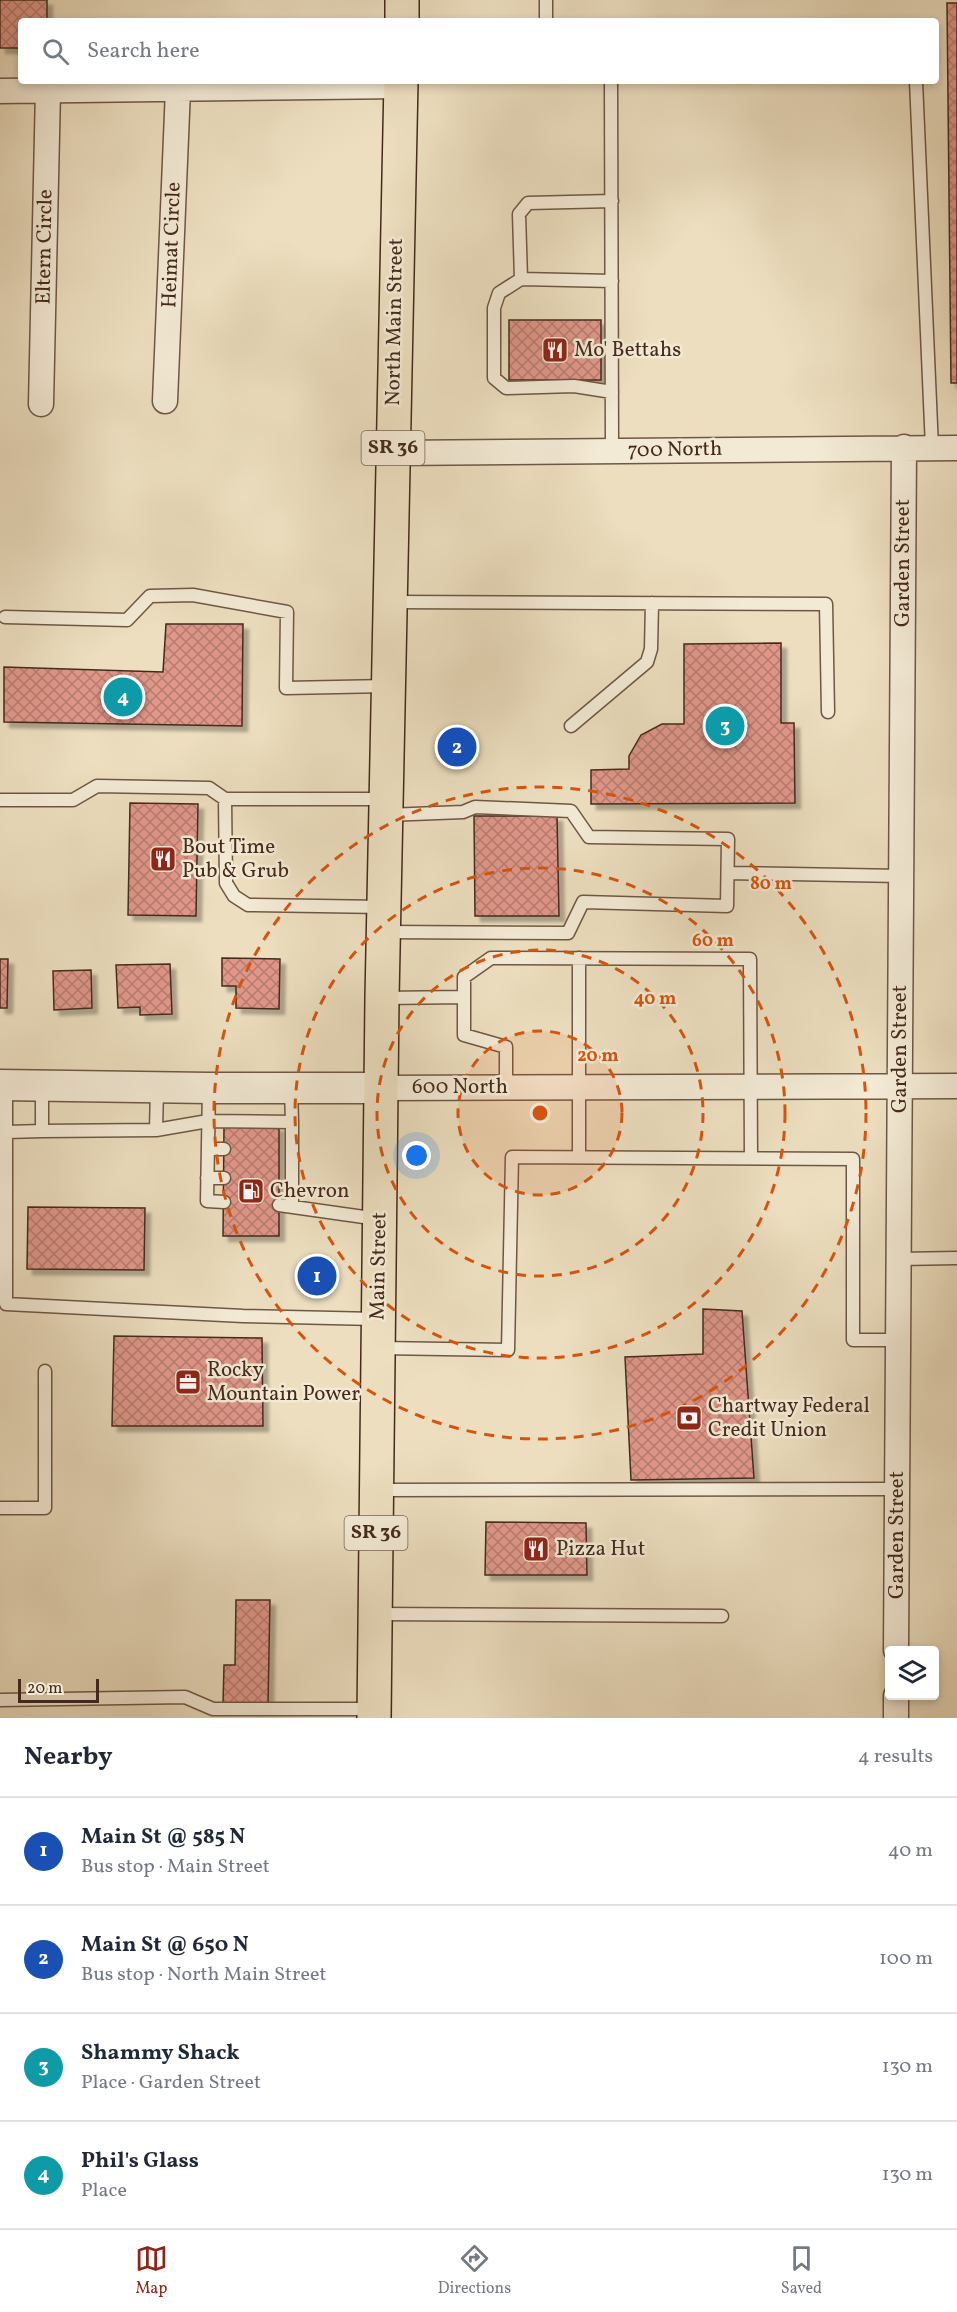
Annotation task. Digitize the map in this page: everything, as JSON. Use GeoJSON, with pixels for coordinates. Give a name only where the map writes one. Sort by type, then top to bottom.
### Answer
{"type":"FeatureCollection","features":[{"type":"Feature","properties":{"kind":"highway"},"geometry":{"type":"LineString","coordinates":[[402,0],[402,18]]}},
{"type":"Feature","properties":{"kind":"highway","name":"North Main Street"},"geometry":{"type":"LineString","coordinates":[[386,807],[401,84]]}},
{"type":"Feature","properties":{"kind":"highway","name":"Main Street"},"geometry":{"type":"LineString","coordinates":[[374,1714],[386,807]]}},
{"type":"Feature","properties":{"kind":"street"},"geometry":{"type":"LineString","coordinates":[[0,91],[364,84]]}},
{"type":"Feature","properties":{"kind":"street","name":"Heimat Circle"},"geometry":{"type":"LineString","coordinates":[[165,401],[178,89]]}},
{"type":"Feature","properties":{"kind":"street","name":"Eltern Circle"},"geometry":{"type":"LineString","coordinates":[[41,404],[48,90]]}},
{"type":"Feature","properties":{"kind":"street","name":"Garden Street"},"geometry":{"type":"LineString","coordinates":[[896,1646],[904,447]]}},
{"type":"Feature","properties":{"kind":"street","name":"700 North"},"geometry":{"type":"LineString","coordinates":[[393,453],[957,448]]}},
{"type":"Feature","properties":{"kind":"street","name":"600 North"},"geometry":{"type":"LineString","coordinates":[[3,1085],[209,1088],[957,1086]]}},
{"type":"Feature","properties":{"kind":"street"},"geometry":{"type":"LineString","coordinates":[[896,1700],[896,1718]]}},
{"type":"Feature","properties":{"kind":"lane"},"geometry":{"type":"LineString","coordinates":[[546,0],[546,18]]}},
{"type":"Feature","properties":{"kind":"lane"},"geometry":{"type":"LineString","coordinates":[[611,84],[612,451]]}},
{"type":"Feature","properties":{"kind":"lane"},"geometry":{"type":"LineString","coordinates":[[916,84],[932,448]]}},
{"type":"Feature","properties":{"kind":"lane"},"geometry":{"type":"LineString","coordinates":[[521,279],[519,214],[528,203],[612,201]]}},
{"type":"Feature","properties":{"kind":"lane"},"geometry":{"type":"LineString","coordinates":[[612,281],[521,279],[499,292],[494,308],[494,378],[506,388],[574,386],[612,392]]}},
{"type":"Feature","properties":{"kind":"lane"},"geometry":{"type":"LineString","coordinates":[[5,617],[127,620],[150,596],[193,595],[286,612],[286,688],[388,686]]}},
{"type":"Feature","properties":{"kind":"lane"},"geometry":{"type":"LineString","coordinates":[[390,602],[826,604],[828,712]]}},
{"type":"Feature","properties":{"kind":"lane"},"geometry":{"type":"LineString","coordinates":[[571,726],[647,662],[651,649],[652,603]]}},
{"type":"Feature","properties":{"kind":"lane"},"geometry":{"type":"LineString","coordinates":[[0,800],[73,800],[97,786],[209,788],[225,798],[463,812],[475,807],[571,811],[589,837],[728,839],[727,906],[583,902],[568,933],[384,919],[248,904],[234,896],[226,883],[225,798]]}},
{"type":"Feature","properties":{"kind":"lane"},"geometry":{"type":"LineString","coordinates":[[728,873],[901,876]]}},
{"type":"Feature","properties":{"kind":"lane"},"geometry":{"type":"LineString","coordinates":[[506,1087],[506,1047],[464,1035],[464,977],[491,957],[750,959],[751,1158]]}},
{"type":"Feature","properties":{"kind":"lane"},"geometry":{"type":"LineString","coordinates":[[579,958],[579,1157]]}},
{"type":"Feature","properties":{"kind":"lane"},"geometry":{"type":"LineString","coordinates":[[382,998],[464,997]]}},
{"type":"Feature","properties":{"kind":"lane"},"geometry":{"type":"LineString","coordinates":[[3,1085],[7,1132],[6,1304],[243,1316],[508,1350],[512,1157],[853,1159],[853,1340],[898,1340]]}},
{"type":"Feature","properties":{"kind":"lane"},"geometry":{"type":"LineString","coordinates":[[42,1086],[42,1131]]}},
{"type":"Feature","properties":{"kind":"lane"},"geometry":{"type":"LineString","coordinates":[[156,1130],[157,1087]]}},
{"type":"Feature","properties":{"kind":"lane"},"geometry":{"type":"LineString","coordinates":[[209,1088],[207,1201],[224,1202]]}},
{"type":"Feature","properties":{"kind":"lane"},"geometry":{"type":"LineString","coordinates":[[291,1088],[292,1207]]}},
{"type":"Feature","properties":{"kind":"lane"},"geometry":{"type":"LineString","coordinates":[[7,1132],[156,1130],[208,1121],[292,1122]]}},
{"type":"Feature","properties":{"kind":"lane"},"geometry":{"type":"LineString","coordinates":[[208,1149],[224,1149]]}},
{"type":"Feature","properties":{"kind":"lane"},"geometry":{"type":"LineString","coordinates":[[279,1150],[292,1150]]}},
{"type":"Feature","properties":{"kind":"lane"},"geometry":{"type":"LineString","coordinates":[[207,1178],[224,1178]]}},
{"type":"Feature","properties":{"kind":"lane"},"geometry":{"type":"LineString","coordinates":[[279,1180],[292,1180]]}},
{"type":"Feature","properties":{"kind":"lane"},"geometry":{"type":"LineString","coordinates":[[279,1205],[380,1219]]}},
{"type":"Feature","properties":{"kind":"lane"},"geometry":{"type":"LineString","coordinates":[[899,1259],[957,1258]]}},
{"type":"Feature","properties":{"kind":"lane"},"geometry":{"type":"LineString","coordinates":[[0,1508],[45,1508],[45,1371]]}},
{"type":"Feature","properties":{"kind":"lane"},"geometry":{"type":"LineString","coordinates":[[376,1490],[897,1489]]}},
{"type":"Feature","properties":{"kind":"lane"},"geometry":{"type":"LineString","coordinates":[[375,1614],[722,1616]]}},
{"type":"Feature","properties":{"kind":"lane"},"geometry":{"type":"LineString","coordinates":[[0,1700],[185,1697],[213,1709],[374,1714]]}},
{"type":"Feature","properties":{"kind":"building"},"geometry":{"type":"Polygon","coordinates":[[[0,0],[47,0],[47,18],[18,18],[18,48],[0,48],[0,0]]]}},
{"type":"Feature","properties":{"kind":"building"},"geometry":{"type":"Polygon","coordinates":[[[947,3],[957,3],[957,383],[951,383],[947,3]]]}},
{"type":"Feature","properties":{"kind":"building","name":"Mo' Bettahs"},"geometry":{"type":"Polygon","coordinates":[[[509,320],[601,320],[601,380],[509,380],[509,320]]]}},
{"type":"Feature","properties":{"kind":"building"},"geometry":{"type":"Polygon","coordinates":[[[166,624],[243,624],[242,726],[4,722],[4,667],[163,672],[166,624]]]}},
{"type":"Feature","properties":{"kind":"building"},"geometry":{"type":"Polygon","coordinates":[[[781,643],[781,723],[794,723],[795,803],[591,804],[591,770],[629,769],[629,756],[641,735],[662,724],[684,724],[684,644],[781,643]]]}},
{"type":"Feature","properties":{"kind":"building","name":"Bout Time Pub & Grub"},"geometry":{"type":"Polygon","coordinates":[[[130,803],[198,804],[196,916],[128,915],[130,803]]]}},
{"type":"Feature","properties":{"kind":"building"},"geometry":{"type":"Polygon","coordinates":[[[474,816],[557,816],[559,916],[475,916],[474,816]]]}},
{"type":"Feature","properties":{"kind":"building"},"geometry":{"type":"Polygon","coordinates":[[[222,958],[280,959],[279,1009],[236,1008],[236,986],[222,986],[222,958]]]}},
{"type":"Feature","properties":{"kind":"building"},"geometry":{"type":"Polygon","coordinates":[[[0,959],[8,959],[7,1008],[0,1008],[0,959]]]}},
{"type":"Feature","properties":{"kind":"building"},"geometry":{"type":"Polygon","coordinates":[[[170,964],[172,1014],[140,1015],[140,1007],[118,1008],[116,965],[170,964]]]}},
{"type":"Feature","properties":{"kind":"building"},"geometry":{"type":"Polygon","coordinates":[[[91,970],[92,1008],[54,1010],[53,971],[91,970]]]}},
{"type":"Feature","properties":{"kind":"building","name":"Chevron"},"geometry":{"type":"Polygon","coordinates":[[[224,1126],[279,1126],[279,1236],[223,1236],[224,1126]]]}},
{"type":"Feature","properties":{"kind":"building"},"geometry":{"type":"Polygon","coordinates":[[[28,1207],[145,1208],[144,1270],[27,1269],[28,1207]]]}},
{"type":"Feature","properties":{"kind":"building","name":"Chartway Federal Credit Union"},"geometry":{"type":"Polygon","coordinates":[[[703,1309],[742,1311],[754,1478],[631,1480],[625,1357],[703,1354],[703,1309]]]}},
{"type":"Feature","properties":{"kind":"building","name":"Rocky Mountain Power"},"geometry":{"type":"Polygon","coordinates":[[[114,1336],[262,1338],[263,1426],[112,1426],[114,1336]]]}},
{"type":"Feature","properties":{"kind":"building","name":"Pizza Hut"},"geometry":{"type":"Polygon","coordinates":[[[486,1522],[586,1523],[587,1575],[485,1575],[486,1522]]]}},
{"type":"Feature","properties":{"kind":"building"},"geometry":{"type":"Polygon","coordinates":[[[236,1600],[270,1600],[268,1705],[223,1704],[224,1665],[235,1665],[236,1600]]]}},
{"type":"Feature","properties":{"kind":"place","name":"Mo' Bettahs"},"geometry":{"type":"Point","coordinates":[555,350]}},
{"type":"Feature","properties":{"kind":"place","name":"Phil's Glass"},"geometry":{"type":"Point","coordinates":[123,697]}},
{"type":"Feature","properties":{"kind":"place","name":"Shammy Shack"},"geometry":{"type":"Point","coordinates":[725,726]}},
{"type":"Feature","properties":{"kind":"place","name":"Main St @ 650 N"},"geometry":{"type":"Point","coordinates":[457,747]}},
{"type":"Feature","properties":{"kind":"place","name":"Bout Time Pub & Grub"},"geometry":{"type":"Point","coordinates":[163,859]}},
{"type":"Feature","properties":{"kind":"place","name":"Chevron"},"geometry":{"type":"Point","coordinates":[251,1191]}},
{"type":"Feature","properties":{"kind":"place","name":"Main St @ 585 N"},"geometry":{"type":"Point","coordinates":[317,1276]}},
{"type":"Feature","properties":{"kind":"place","name":"Rocky Mountain Power"},"geometry":{"type":"Point","coordinates":[188,1382]}},
{"type":"Feature","properties":{"kind":"place","name":"Chartway Federal Credit Union"},"geometry":{"type":"Point","coordinates":[689,1418]}},
{"type":"Feature","properties":{"kind":"place","name":"Pizza Hut"},"geometry":{"type":"Point","coordinates":[536,1549]}}]}
